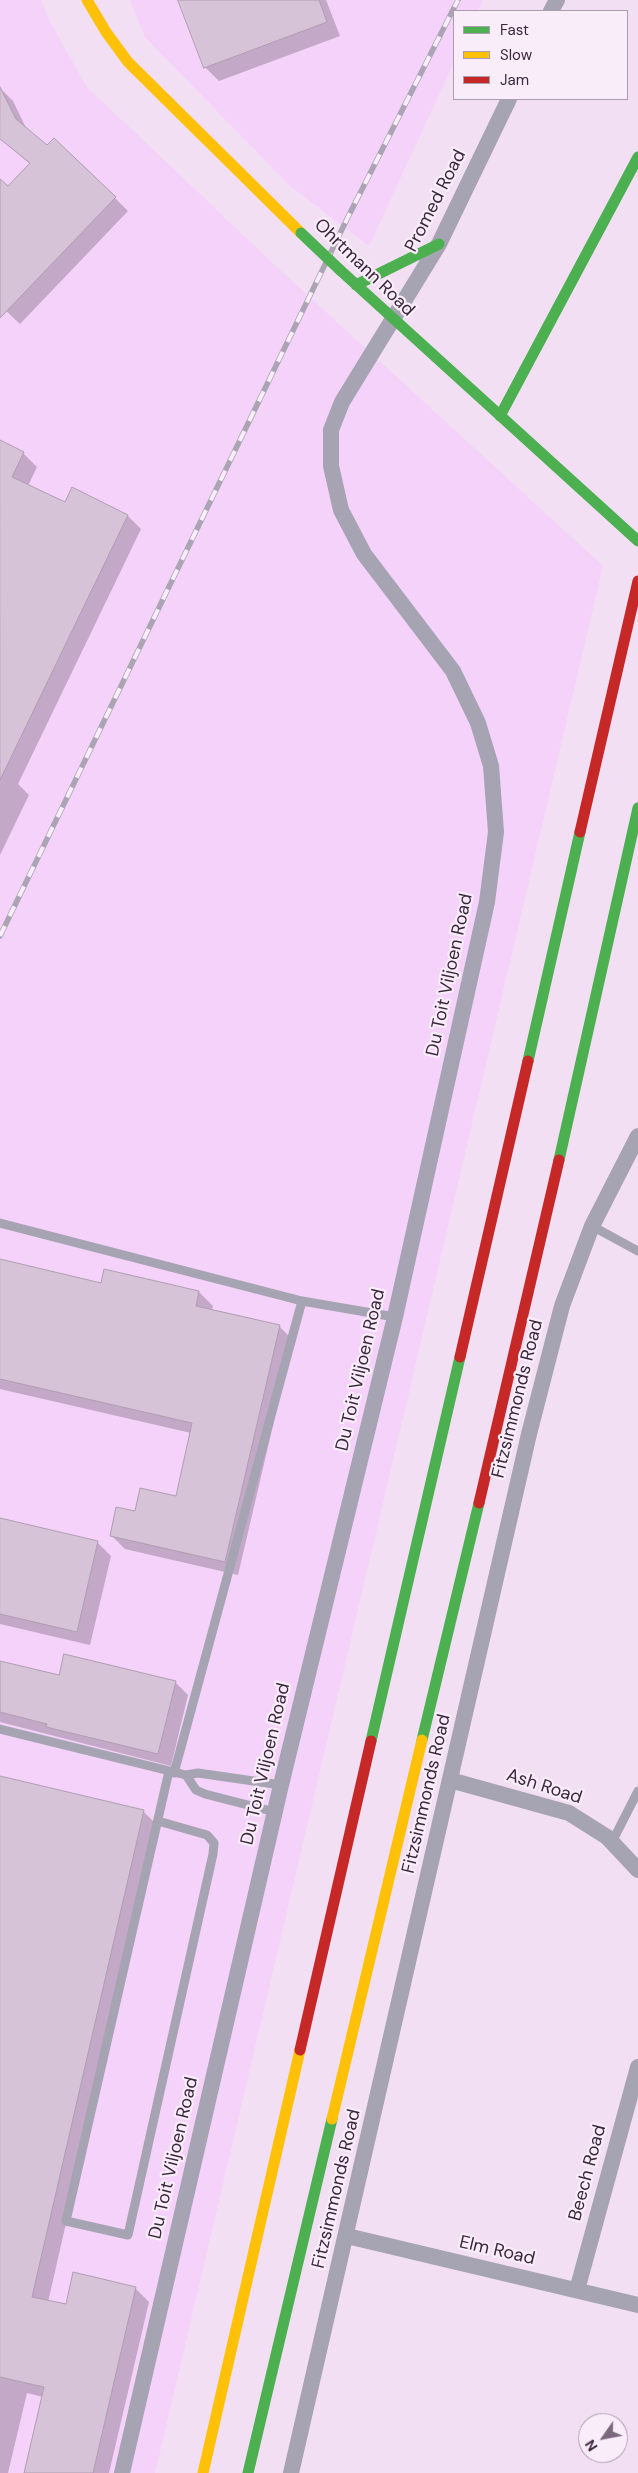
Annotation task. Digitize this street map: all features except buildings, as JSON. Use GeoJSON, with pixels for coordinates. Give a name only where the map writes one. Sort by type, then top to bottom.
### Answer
{"type":"FeatureCollection","features":[{"type":"Feature","properties":{"kind":"main road","name":"Ohrtmann Road"},"geometry":{"type":"LineString","coordinates":[[87,0],[106,32],[128,62],[301,232],[356,286],[638,541]]}},
{"type":"Feature","properties":{"kind":"main road"},"geometry":{"type":"LineString","coordinates":[[500,416],[638,157]]}},
{"type":"Feature","properties":{"kind":"main road"},"geometry":{"type":"LineString","coordinates":[[356,286],[439,244]]}},
{"type":"Feature","properties":{"kind":"main road"},"geometry":{"type":"LineString","coordinates":[[203,2473],[638,581]]}},
{"type":"Feature","properties":{"kind":"main road"},"geometry":{"type":"LineString","coordinates":[[248,2473],[532,1280],[638,808]]}},
{"type":"Feature","properties":{"kind":"street","name":"Promed Road"},"geometry":{"type":"LineString","coordinates":[[392,319],[439,244],[509,100]]}},
{"type":"Feature","properties":{"kind":"street","name":"Du Toit Viljoen Road"},"geometry":{"type":"LineString","coordinates":[[122,2473],[281,1784],[395,1316],[488,902],[496,832],[491,766],[478,723],[453,671],[364,554],[341,510],[331,466],[331,430],[342,402],[392,319]]}},
{"type":"Feature","properties":{"kind":"street","name":"Fitzsimmonds Road"},"geometry":{"type":"LineString","coordinates":[[291,2473],[529,1434],[557,1324],[592,1226],[638,1136]]}},
{"type":"Feature","properties":{"kind":"street","name":"Ash Road"},"geometry":{"type":"LineString","coordinates":[[450,1780],[569,1813],[591,1825],[612,1842],[638,1870]]}},
{"type":"Feature","properties":{"kind":"street","name":"Beech Road"},"geometry":{"type":"LineString","coordinates":[[577,2290],[638,2067]]}},
{"type":"Feature","properties":{"kind":"street","name":"Elm Road"},"geometry":{"type":"LineString","coordinates":[[346,2236],[638,2304]]}},
{"type":"Feature","properties":{"kind":"lane"},"geometry":{"type":"LineString","coordinates":[[0,1222],[302,1301],[395,1316]]}},
{"type":"Feature","properties":{"kind":"lane"},"geometry":{"type":"LineString","coordinates":[[592,1226],[638,1251]]}},
{"type":"Feature","properties":{"kind":"lane"},"geometry":{"type":"LineString","coordinates":[[158,1821],[207,1835],[214,1843],[128,2235],[66,2221],[158,1821],[302,1301]]}},
{"type":"Feature","properties":{"kind":"lane"},"geometry":{"type":"LineString","coordinates":[[0,1729],[186,1775],[198,1773],[281,1784]]}},
{"type":"Feature","properties":{"kind":"lane"},"geometry":{"type":"LineString","coordinates":[[186,1775],[196,1790],[205,1794],[275,1812]]}},
{"type":"Feature","properties":{"kind":"lane"},"geometry":{"type":"LineString","coordinates":[[612,1842],[638,1791]]}},
{"type":"Feature","properties":{"kind":"shaded area"},"geometry":{"type":"Polygon","coordinates":[[[0,0],[41,0],[50,22],[86,86],[279,269],[603,566],[155,2473],[0,2473],[0,0]]]}},
{"type":"Feature","properties":{"kind":"shaded area"},"geometry":{"type":"Polygon","coordinates":[[[130,0],[483,0],[478,10],[453,10],[453,64],[369,246],[289,185],[145,37],[130,0]]]}},
{"type":"Feature","properties":{"kind":"railway"},"geometry":{"type":"LineString","coordinates":[[0,936],[347,219],[458,0]]}},
{"type":"Feature","properties":{"kind":"traffic: fast"},"geometry":{"type":"LineString","coordinates":[[500,416],[638,157]]}},
{"type":"Feature","properties":{"kind":"traffic: fast"},"geometry":{"type":"LineString","coordinates":[[301,233],[340,270]]}},
{"type":"Feature","properties":{"kind":"traffic: fast"},"geometry":{"type":"LineString","coordinates":[[356,285],[439,244]]}},
{"type":"Feature","properties":{"kind":"traffic: fast"},"geometry":{"type":"LineString","coordinates":[[340,270],[638,541]]}},
{"type":"Feature","properties":{"kind":"traffic: fast"},"geometry":{"type":"LineString","coordinates":[[559,1160],[638,808]]}},
{"type":"Feature","properties":{"kind":"traffic: fast"},"geometry":{"type":"LineString","coordinates":[[528,1061],[580,832]]}},
{"type":"Feature","properties":{"kind":"traffic: fast"},"geometry":{"type":"LineString","coordinates":[[371,1741],[460,1357]]}},
{"type":"Feature","properties":{"kind":"traffic: fast"},"geometry":{"type":"LineString","coordinates":[[422,1740],[479,1503]]}},
{"type":"Feature","properties":{"kind":"traffic: fast"},"geometry":{"type":"LineString","coordinates":[[248,2473],[332,2119]]}},
{"type":"Feature","properties":{"kind":"traffic: slow"},"geometry":{"type":"LineString","coordinates":[[87,0],[106,32],[128,62],[301,233]]}},
{"type":"Feature","properties":{"kind":"traffic: slow"},"geometry":{"type":"LineString","coordinates":[[332,2119],[422,1740]]}},
{"type":"Feature","properties":{"kind":"traffic: slow"},"geometry":{"type":"LineString","coordinates":[[203,2473],[300,2050]]}},
{"type":"Feature","properties":{"kind":"traffic: jam"},"geometry":{"type":"LineString","coordinates":[[580,832],[638,581]]}},
{"type":"Feature","properties":{"kind":"traffic: jam"},"geometry":{"type":"LineString","coordinates":[[460,1357],[528,1061]]}},
{"type":"Feature","properties":{"kind":"traffic: jam"},"geometry":{"type":"LineString","coordinates":[[479,1503],[559,1160]]}},
{"type":"Feature","properties":{"kind":"traffic: jam"},"geometry":{"type":"LineString","coordinates":[[300,2050],[371,1741]]}}]}
